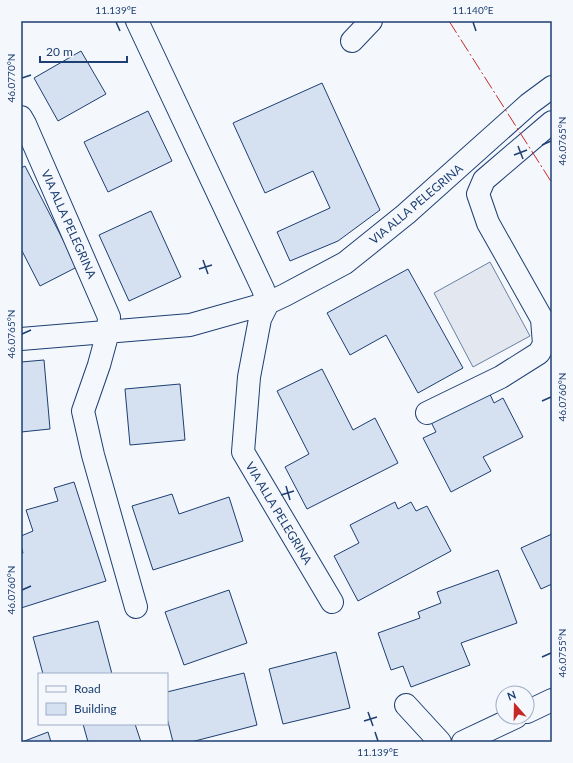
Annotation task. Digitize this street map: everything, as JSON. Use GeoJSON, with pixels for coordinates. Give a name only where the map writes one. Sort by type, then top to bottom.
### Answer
{"type":"FeatureCollection","features":[{"type":"Feature","properties":{"kind":"street"},"geometry":{"type":"LineString","coordinates":[[137,21],[263,289],[268,303]]}},
{"type":"Feature","properties":{"kind":"street"},"geometry":{"type":"LineString","coordinates":[[352,41],[371,21]]}},
{"type":"Feature","properties":{"kind":"street","name":"VIA ALLA PELEGRINA"},"geometry":{"type":"LineString","coordinates":[[21,339],[190,325],[268,303],[285,295],[345,263],[410,210],[529,104],[552,86]]}},
{"type":"Feature","properties":{"kind":"street","name":"VIA ALLA PELEGRINA"},"geometry":{"type":"LineString","coordinates":[[21,117],[109,318],[108,332],[99,365],[83,411],[93,455],[136,607]]}},
{"type":"Feature","properties":{"kind":"street"},"geometry":{"type":"LineString","coordinates":[[427,413],[501,377],[539,353],[544,344],[542,319],[488,223],[478,194],[484,180],[552,122]]}},
{"type":"Feature","properties":{"kind":"street","name":"VIA ALLA PELEGRINA"},"geometry":{"type":"LineString","coordinates":[[268,303],[260,319],[249,377],[243,452],[332,602]]}},
{"type":"Feature","properties":{"kind":"street"},"geometry":{"type":"LineString","coordinates":[[535,708],[552,700]]}},
{"type":"Feature","properties":{"kind":"street"},"geometry":{"type":"LineString","coordinates":[[406,705],[440,742]]}},
{"type":"Feature","properties":{"kind":"street"},"geometry":{"type":"LineString","coordinates":[[463,742],[499,725]]}},
{"type":"Feature","properties":{"kind":"shaded area"},"geometry":{"type":"Polygon","coordinates":[[[490,262],[530,336],[473,367],[434,293],[490,262]]]}},
{"type":"Feature","properties":{"kind":"building"},"geometry":{"type":"Polygon","coordinates":[[[81,51],[106,94],[58,121],[34,78],[81,51]]]}},
{"type":"Feature","properties":{"kind":"building"},"geometry":{"type":"Polygon","coordinates":[[[322,83],[380,210],[338,241],[290,261],[277,232],[330,208],[313,171],[265,193],[233,123],[322,83]]]}},
{"type":"Feature","properties":{"kind":"building"},"geometry":{"type":"Polygon","coordinates":[[[148,111],[172,161],[108,192],[84,142],[148,111]]]}},
{"type":"Feature","properties":{"kind":"building"},"geometry":{"type":"Polygon","coordinates":[[[25,166],[77,267],[40,286],[21,249],[21,168],[25,166]]]}},
{"type":"Feature","properties":{"kind":"building"},"geometry":{"type":"Polygon","coordinates":[[[151,211],[181,277],[129,301],[99,235],[151,211]]]}},
{"type":"Feature","properties":{"kind":"building"},"geometry":{"type":"Polygon","coordinates":[[[408,269],[463,368],[418,393],[386,335],[350,355],[327,313],[408,269]]]}},
{"type":"Feature","properties":{"kind":"building"},"geometry":{"type":"Polygon","coordinates":[[[44,360],[50,429],[21,432],[21,362],[44,360]]]}},
{"type":"Feature","properties":{"kind":"building"},"geometry":{"type":"Polygon","coordinates":[[[322,369],[353,430],[375,418],[398,463],[307,509],[285,467],[309,454],[277,391],[322,369]]]}},
{"type":"Feature","properties":{"kind":"building"},"geometry":{"type":"Polygon","coordinates":[[[180,384],[185,440],[130,445],[125,389],[180,384]]]}},
{"type":"Feature","properties":{"kind":"building"},"geometry":{"type":"Polygon","coordinates":[[[488,390],[494,403],[503,398],[523,437],[483,457],[491,471],[451,492],[423,438],[436,432],[430,420],[488,390]]]}},
{"type":"Feature","properties":{"kind":"building"},"geometry":{"type":"Polygon","coordinates":[[[74,482],[106,581],[21,608],[21,554],[23,553],[21,536],[33,531],[26,510],[58,501],[54,488],[74,482]]]}},
{"type":"Feature","properties":{"kind":"building"},"geometry":{"type":"Polygon","coordinates":[[[172,494],[179,514],[229,497],[243,541],[153,570],[132,506],[172,494]]]}},
{"type":"Feature","properties":{"kind":"building"},"geometry":{"type":"Polygon","coordinates":[[[395,502],[398,509],[411,502],[416,511],[427,506],[451,551],[358,601],[334,556],[359,543],[350,525],[395,502]]]}},
{"type":"Feature","properties":{"kind":"building"},"geometry":{"type":"Polygon","coordinates":[[[552,534],[552,584],[541,589],[521,548],[552,534]]]}},
{"type":"Feature","properties":{"kind":"building"},"geometry":{"type":"Polygon","coordinates":[[[498,570],[517,623],[461,643],[470,665],[411,687],[403,666],[391,670],[378,633],[420,618],[418,612],[441,603],[437,592],[498,570]]]}},
{"type":"Feature","properties":{"kind":"building"},"geometry":{"type":"Polygon","coordinates":[[[229,590],[247,643],[184,665],[165,612],[229,590]]]}},
{"type":"Feature","properties":{"kind":"building"},"geometry":{"type":"Polygon","coordinates":[[[98,621],[112,673],[43,673],[33,637],[98,621]]]}},
{"type":"Feature","properties":{"kind":"building"},"geometry":{"type":"Polygon","coordinates":[[[336,652],[350,708],[283,724],[269,669],[336,652]]]}},
{"type":"Feature","properties":{"kind":"building"},"geometry":{"type":"Polygon","coordinates":[[[244,673],[257,725],[191,742],[173,742],[168,722],[168,692],[244,673]]]}},
{"type":"Feature","properties":{"kind":"building"},"geometry":{"type":"Polygon","coordinates":[[[83,725],[135,725],[141,742],[88,742],[83,725]]]}},
{"type":"Feature","properties":{"kind":"building"},"geometry":{"type":"Polygon","coordinates":[[[48,732],[51,742],[22,742],[48,732]]]}},
{"type":"Feature","properties":{"kind":"power"},"geometry":{"type":"LineString","coordinates":[[449,21],[552,183]]}}]}
